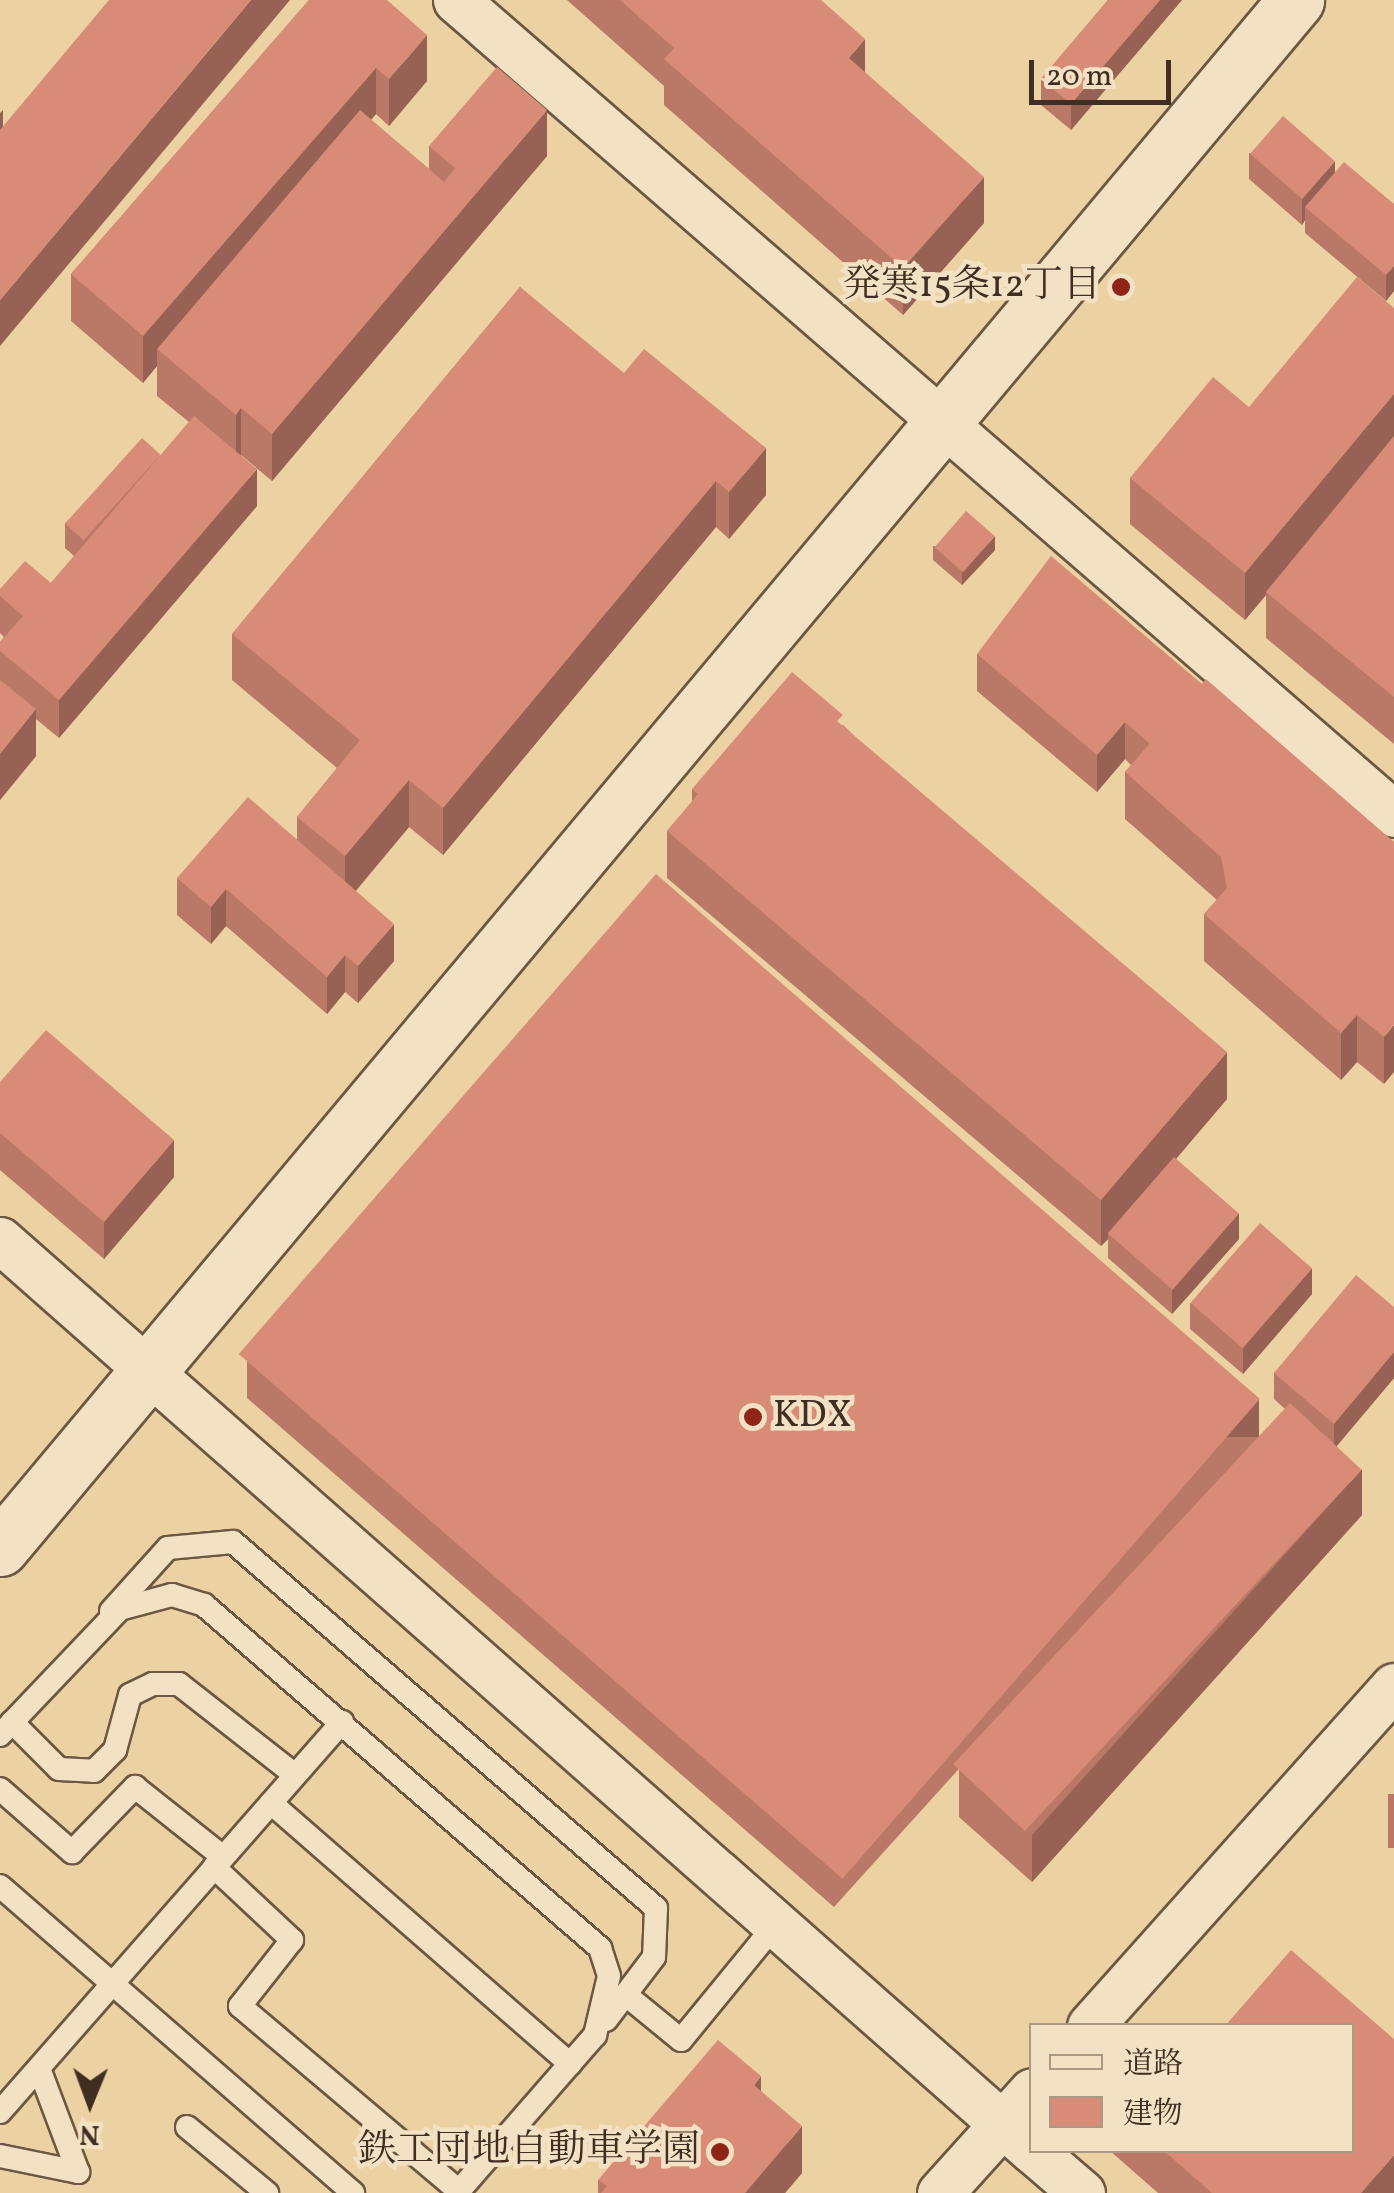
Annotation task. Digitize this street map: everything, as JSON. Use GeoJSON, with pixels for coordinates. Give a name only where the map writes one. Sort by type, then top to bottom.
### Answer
{"type":"FeatureCollection","features":[{"type":"Feature","properties":{"kind":"street"},"geometry":{"type":"LineString","coordinates":[[456,0],[941,426],[1394,814]]}},
{"type":"Feature","properties":{"kind":"street"},"geometry":{"type":"LineString","coordinates":[[0,1548],[1296,0]]}},
{"type":"Feature","properties":{"kind":"street"},"geometry":{"type":"LineString","coordinates":[[0,1240],[1022,2142]]}},
{"type":"Feature","properties":{"kind":"street"},"geometry":{"type":"LineString","coordinates":[[1093,2023],[1394,1686]]}},
{"type":"Feature","properties":{"kind":"street"},"geometry":{"type":"LineString","coordinates":[[940,2193],[1022,2142],[1029,2106]]}},
{"type":"Feature","properties":{"kind":"street"},"geometry":{"type":"LineString","coordinates":[[1035,2153],[1082,2193]]}},
{"type":"Feature","properties":{"kind":"lane"},"geometry":{"type":"LineString","coordinates":[[0,1790],[72,1852],[134,1787],[218,1862],[292,1940],[240,2006],[458,2192],[595,2035],[654,1958],[656,1908],[233,1542],[168,1548],[6,1729],[59,1769],[94,1771],[115,1750],[130,1695],[152,1684],[179,1684],[295,1776]]}},
{"type":"Feature","properties":{"kind":"lane"},"geometry":{"type":"LineString","coordinates":[[99,1625],[150,1598],[172,1595],[204,1605],[600,1948],[608,1976],[595,2035]]}},
{"type":"Feature","properties":{"kind":"lane"},"geometry":{"type":"LineString","coordinates":[[5,2098],[38,2068],[342,1722]]}},
{"type":"Feature","properties":{"kind":"lane"},"geometry":{"type":"LineString","coordinates":[[271,1803],[570,2064]]}},
{"type":"Feature","properties":{"kind":"lane"},"geometry":{"type":"LineString","coordinates":[[0,1886],[110,1986],[353,2193]]}},
{"type":"Feature","properties":{"kind":"lane"},"geometry":{"type":"LineString","coordinates":[[626,1995],[681,2040],[775,1925]]}},
{"type":"Feature","properties":{"kind":"lane"},"geometry":{"type":"LineString","coordinates":[[0,2156],[78,2172],[38,2068]]}},
{"type":"Feature","properties":{"kind":"lane"},"geometry":{"type":"LineString","coordinates":[[187,2127],[267,2193]]}},
{"type":"Feature","properties":{"kind":"building"},"geometry":{"type":"Polygon","coordinates":[[[109,0],[251,0],[0,300],[0,130],[109,0]]]}},
{"type":"Feature","properties":{"kind":"building"},"geometry":{"type":"Polygon","coordinates":[[[309,0],[387,0],[427,35],[389,79],[376,68],[143,336],[71,274],[309,0]]]}},
{"type":"Feature","properties":{"kind":"building"},"geometry":{"type":"Polygon","coordinates":[[[620,0],[821,0],[865,39],[849,58],[984,177],[903,268],[664,59],[674,48],[620,0]]]}},
{"type":"Feature","properties":{"kind":"building"},"geometry":{"type":"Polygon","coordinates":[[[1108,0],[1160,0],[1071,104],[1041,79],[1108,0]]]}},
{"type":"Feature","properties":{"kind":"building"},"geometry":{"type":"Polygon","coordinates":[[[497,67],[547,110],[272,434],[241,408],[236,415],[157,349],[360,110],[444,182],[455,168],[429,146],[497,67]]]}},
{"type":"Feature","properties":{"kind":"building"},"geometry":{"type":"Polygon","coordinates":[[[1283,116],[1335,161],[1302,199],[1250,154],[1283,116]]]}},
{"type":"Feature","properties":{"kind":"building"},"geometry":{"type":"Polygon","coordinates":[[[1344,162],[1394,204],[1394,266],[1386,275],[1305,207],[1344,162]]]}},
{"type":"Feature","properties":{"kind":"building"},"geometry":{"type":"Polygon","coordinates":[[[1357,277],[1394,308],[1394,394],[1245,573],[1130,478],[1213,377],[1249,407],[1357,277]]]}},
{"type":"Feature","properties":{"kind":"building"},"geometry":{"type":"Polygon","coordinates":[[[520,287],[624,373],[644,349],[766,448],[729,492],[716,481],[443,808],[409,780],[345,856],[297,817],[360,740],[232,634],[520,287]]]}},
{"type":"Feature","properties":{"kind":"building"},"geometry":{"type":"Polygon","coordinates":[[[194,416],[257,469],[59,700],[0,651],[0,642],[23,616],[0,596],[0,589],[25,561],[51,583],[194,416]]]}},
{"type":"Feature","properties":{"kind":"building"},"geometry":{"type":"Polygon","coordinates":[[[1394,436],[1394,697],[1266,592],[1394,436]]]}},
{"type":"Feature","properties":{"kind":"building"},"geometry":{"type":"Polygon","coordinates":[[[142,438],[161,455],[84,540],[65,523],[142,438]]]}},
{"type":"Feature","properties":{"kind":"building"},"geometry":{"type":"Polygon","coordinates":[[[966,511],[995,536],[963,572],[935,547],[966,511]]]}},
{"type":"Feature","properties":{"kind":"building"},"geometry":{"type":"Polygon","coordinates":[[[1051,556],[1202,684],[1150,744],[1125,722],[1097,755],[977,654],[1051,556]]]}},
{"type":"Feature","properties":{"kind":"building"},"geometry":{"type":"Polygon","coordinates":[[[792,672],[843,715],[837,721],[1227,1052],[1101,1200],[667,831],[698,794],[692,789],[792,672]]]}},
{"type":"Feature","properties":{"kind":"building"},"geometry":{"type":"Polygon","coordinates":[[[1206,679],[1394,842],[1394,1025],[1384,1037],[1357,1015],[1341,1033],[1204,914],[1227,888],[1221,857],[1125,772],[1206,679]]]}},
{"type":"Feature","properties":{"kind":"building"},"geometry":{"type":"Polygon","coordinates":[[[0,680],[36,709],[0,754],[0,680]]]}},
{"type":"Feature","properties":{"kind":"building"},"geometry":{"type":"Polygon","coordinates":[[[248,797],[394,924],[358,966],[345,955],[327,977],[226,889],[211,907],[177,878],[248,797]]]}},
{"type":"Feature","properties":{"kind":"building","name":"KDX"},"geometry":{"type":"Polygon","coordinates":[[[656,874],[1260,1399],[843,1879],[239,1354],[656,874]]]}},
{"type":"Feature","properties":{"kind":"building"},"geometry":{"type":"Polygon","coordinates":[[[46,1030],[174,1140],[104,1222],[0,1133],[0,1082],[46,1030]]]}},
{"type":"Feature","properties":{"kind":"building"},"geometry":{"type":"Polygon","coordinates":[[[1174,1157],[1239,1213],[1173,1290],[1108,1233],[1174,1157]]]}},
{"type":"Feature","properties":{"kind":"building"},"geometry":{"type":"Polygon","coordinates":[[[1260,1223],[1312,1268],[1243,1348],[1190,1303],[1260,1223]]]}},
{"type":"Feature","properties":{"kind":"building"},"geometry":{"type":"Polygon","coordinates":[[[1356,1275],[1394,1307],[1394,1352],[1334,1424],[1274,1373],[1356,1275]]]}},
{"type":"Feature","properties":{"kind":"building"},"geometry":{"type":"Polygon","coordinates":[[[1290,1403],[1362,1470],[1025,1831],[953,1764],[1290,1403]]]}},
{"type":"Feature","properties":{"kind":"building"},"geometry":{"type":"Polygon","coordinates":[[[1291,1950],[1394,2039],[1394,2155],[1361,2193],[1212,2193],[1166,2153],[1354,2153],[1354,2023],[1228,2023],[1291,1950]]]}},
{"type":"Feature","properties":{"kind":"building"},"geometry":{"type":"Polygon","coordinates":[[[718,2040],[761,2076],[754,2085],[802,2126],[745,2193],[601,2193],[607,2186],[598,2180],[718,2040]]]}},
{"type":"Feature","properties":{"kind":"place","name":"発寒15条12丁目"},"geometry":{"type":"Point","coordinates":[1121,287]}},
{"type":"Feature","properties":{"kind":"place","name":"KDX"},"geometry":{"type":"Point","coordinates":[753,1417]}},
{"type":"Feature","properties":{"kind":"place","name":"鉄工団地自動車学園"},"geometry":{"type":"Point","coordinates":[720,2152]}}]}
